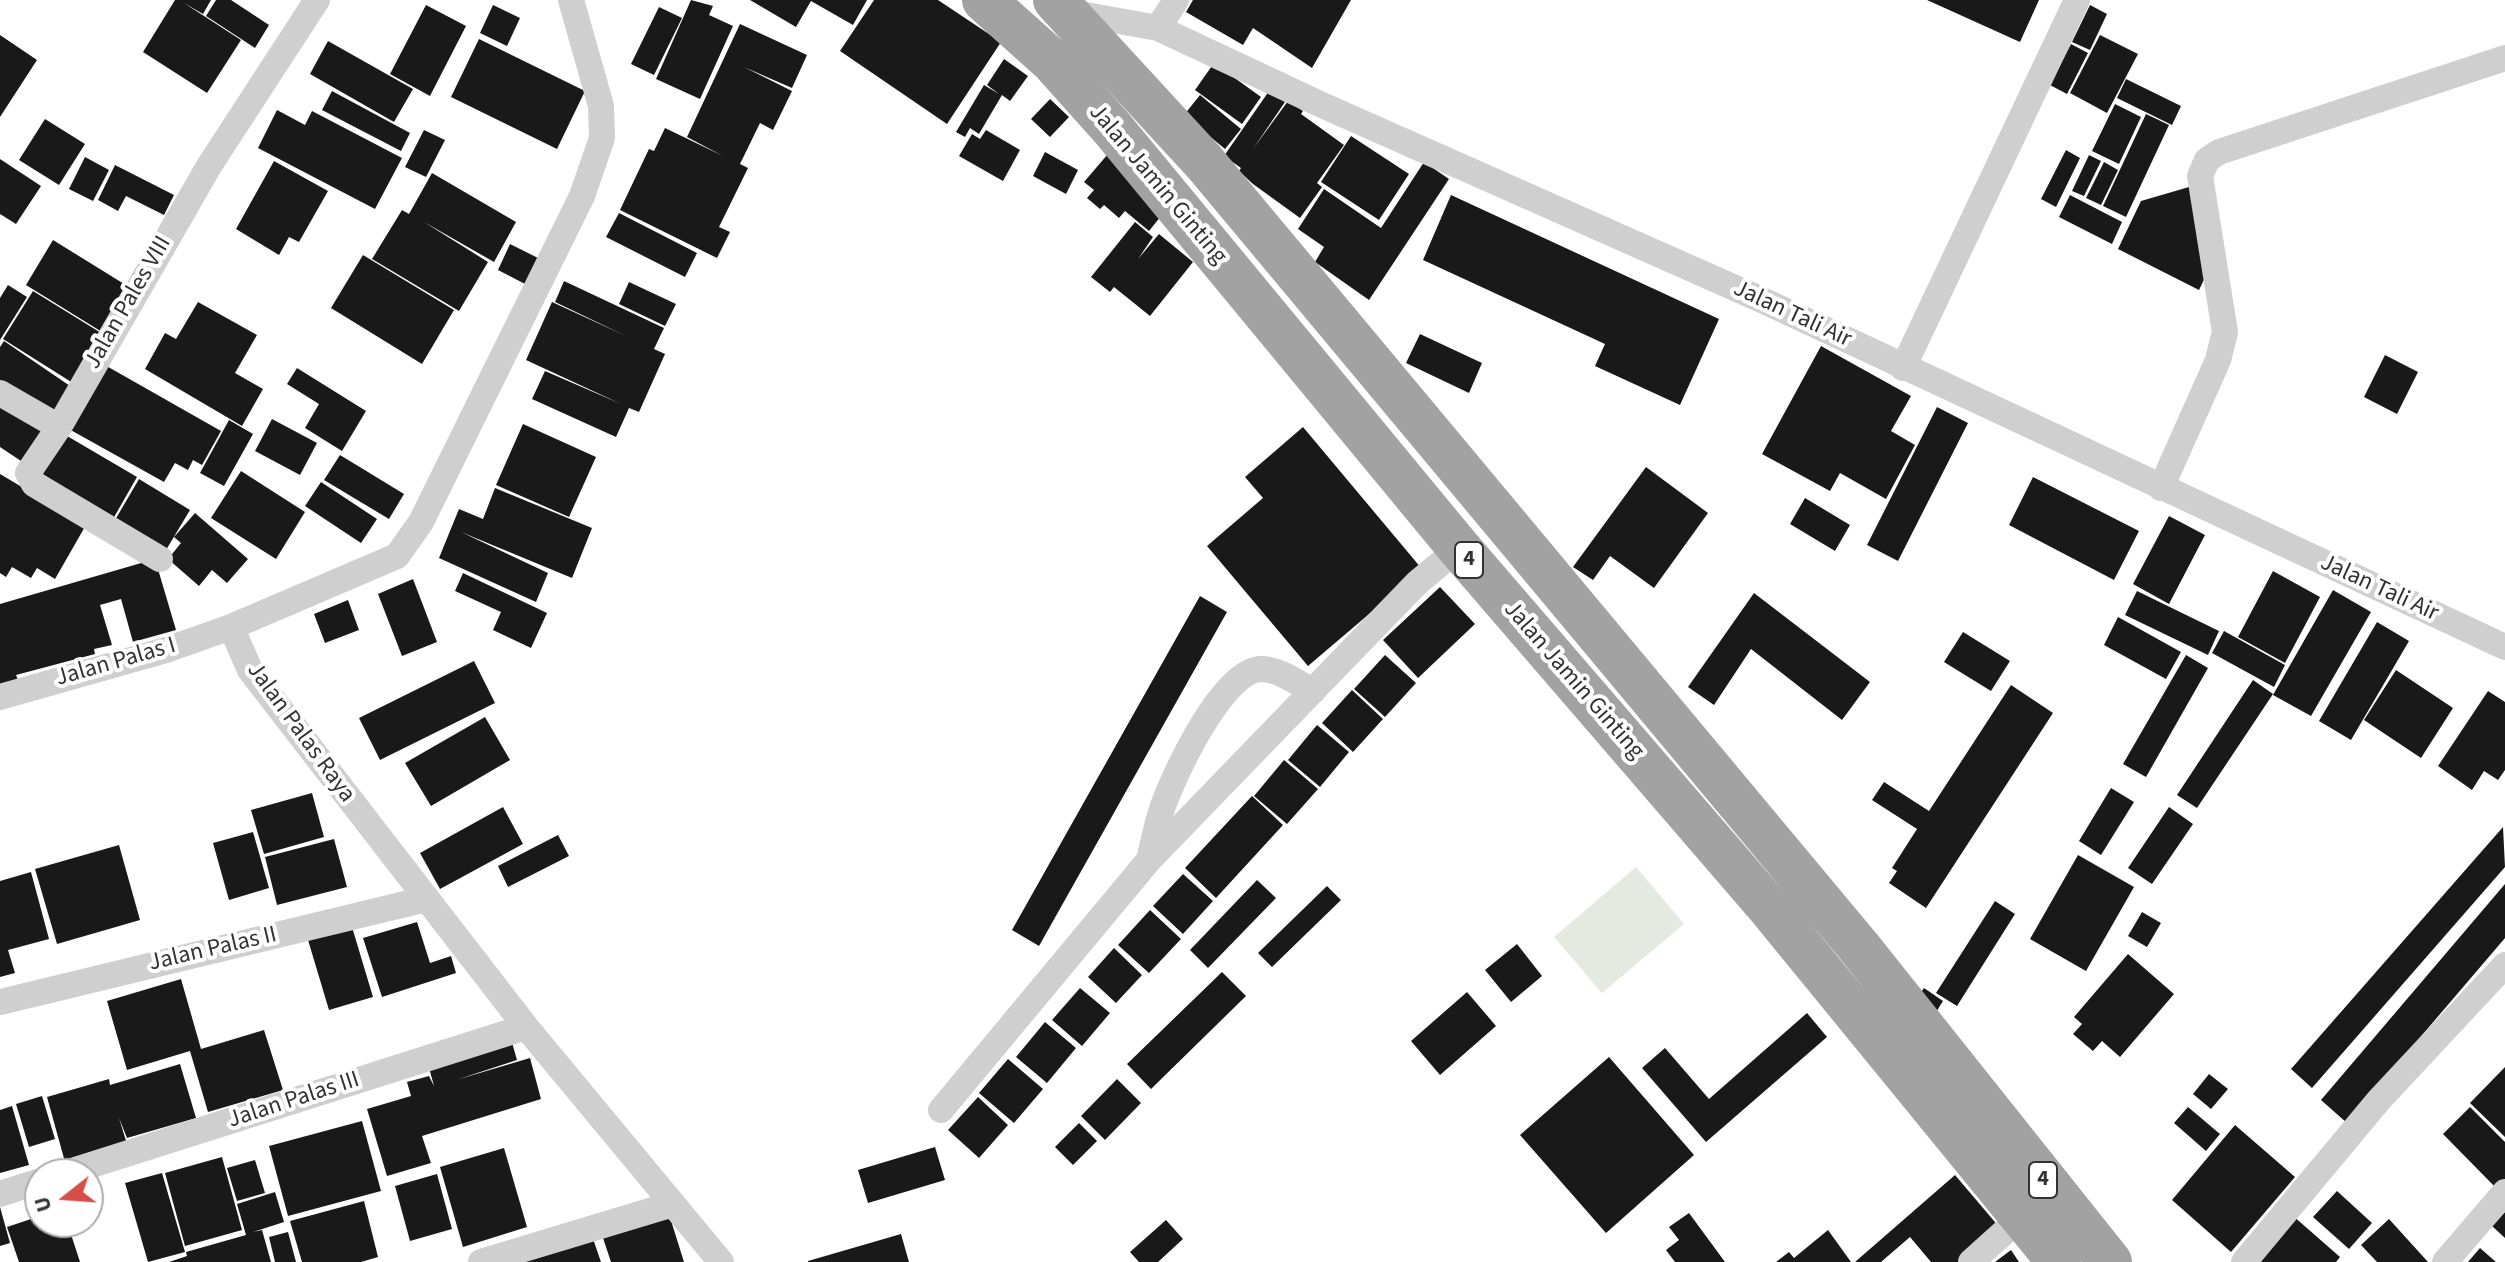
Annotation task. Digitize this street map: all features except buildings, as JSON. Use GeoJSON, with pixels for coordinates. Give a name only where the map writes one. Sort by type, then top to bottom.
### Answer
{"type":"FeatureCollection","features":[{"type":"Feature","properties":{"kind":"highway","name":"Jalan Jamin Ginting"},"geometry":{"type":"LineString","coordinates":[[984,0],[1052,61],[1112,128],[1459,548],[1772,911],[2110,1262]]}},
{"type":"Feature","properties":{"kind":"highway","name":"Jalan Jamin Ginting"},"geometry":{"type":"LineString","coordinates":[[1062,6],[1204,162],[1851,937],[1963,1111],[2021,1217],[2059,1262]]}},
{"type":"Feature","properties":{"kind":"street","name":"Jalan Pales VIII"},"geometry":{"type":"LineString","coordinates":[[160,559],[34,484],[28,473],[59,427],[209,166],[317,0]]}},
{"type":"Feature","properties":{"kind":"street"},"geometry":{"type":"LineString","coordinates":[[231,627],[397,556],[421,522],[582,196],[602,138],[601,106],[571,0]]}},
{"type":"Feature","properties":{"kind":"street"},"geometry":{"type":"LineString","coordinates":[[1158,28],[1176,0]]}},
{"type":"Feature","properties":{"kind":"street"},"geometry":{"type":"LineString","coordinates":[[1903,368],[2077,0]]}},
{"type":"Feature","properties":{"kind":"street","name":"Jalan Tali Air"},"geometry":{"type":"LineString","coordinates":[[1062,6],[1158,28],[1322,105],[1762,300],[2505,647]]}},
{"type":"Feature","properties":{"kind":"street"},"geometry":{"type":"LineString","coordinates":[[2161,488],[2218,360],[2225,332],[2200,176],[2207,160],[2219,152],[2505,58]]}},
{"type":"Feature","properties":{"kind":"street"},"geometry":{"type":"LineString","coordinates":[[0,393],[59,427]]}},
{"type":"Feature","properties":{"kind":"street"},"geometry":{"type":"LineString","coordinates":[[941,1110],[1149,860],[1417,583],[1459,548]]}},
{"type":"Feature","properties":{"kind":"street","name":"Jalan Palas I"},"geometry":{"type":"LineString","coordinates":[[0,697],[166,650],[231,627]]}},
{"type":"Feature","properties":{"kind":"street","name":"Jalan Palas Raya"},"geometry":{"type":"LineString","coordinates":[[231,627],[250,670],[426,899],[526,1027],[721,1262]]}},
{"type":"Feature","properties":{"kind":"street"},"geometry":{"type":"LineString","coordinates":[[1149,860],[1160,814],[1175,776],[1227,687],[1246,673],[1260,669],[1277,673],[1313,691]]}},
{"type":"Feature","properties":{"kind":"street","name":"Jalan Palas II"},"geometry":{"type":"LineString","coordinates":[[0,1002],[426,899]]}},
{"type":"Feature","properties":{"kind":"street"},"geometry":{"type":"LineString","coordinates":[[2244,1262],[2379,1100],[2505,965]]}},
{"type":"Feature","properties":{"kind":"street","name":"Jalan Palas III"},"geometry":{"type":"LineString","coordinates":[[104,1161],[526,1027]]}},
{"type":"Feature","properties":{"kind":"street"},"geometry":{"type":"LineString","coordinates":[[0,1194],[24,1186]]}},
{"type":"Feature","properties":{"kind":"street"},"geometry":{"type":"LineString","coordinates":[[2445,1262],[2505,1192]]}},
{"type":"Feature","properties":{"kind":"street"},"geometry":{"type":"LineString","coordinates":[[481,1262],[673,1204]]}},
{"type":"Feature","properties":{"kind":"street"},"geometry":{"type":"LineString","coordinates":[[1971,1262],[2021,1217]]}},
{"type":"Feature","properties":{"kind":"shaded area"},"geometry":{"type":"Polygon","coordinates":[[[1636,867],[1684,924],[1602,993],[1554,937],[1636,867]]]}}]}
